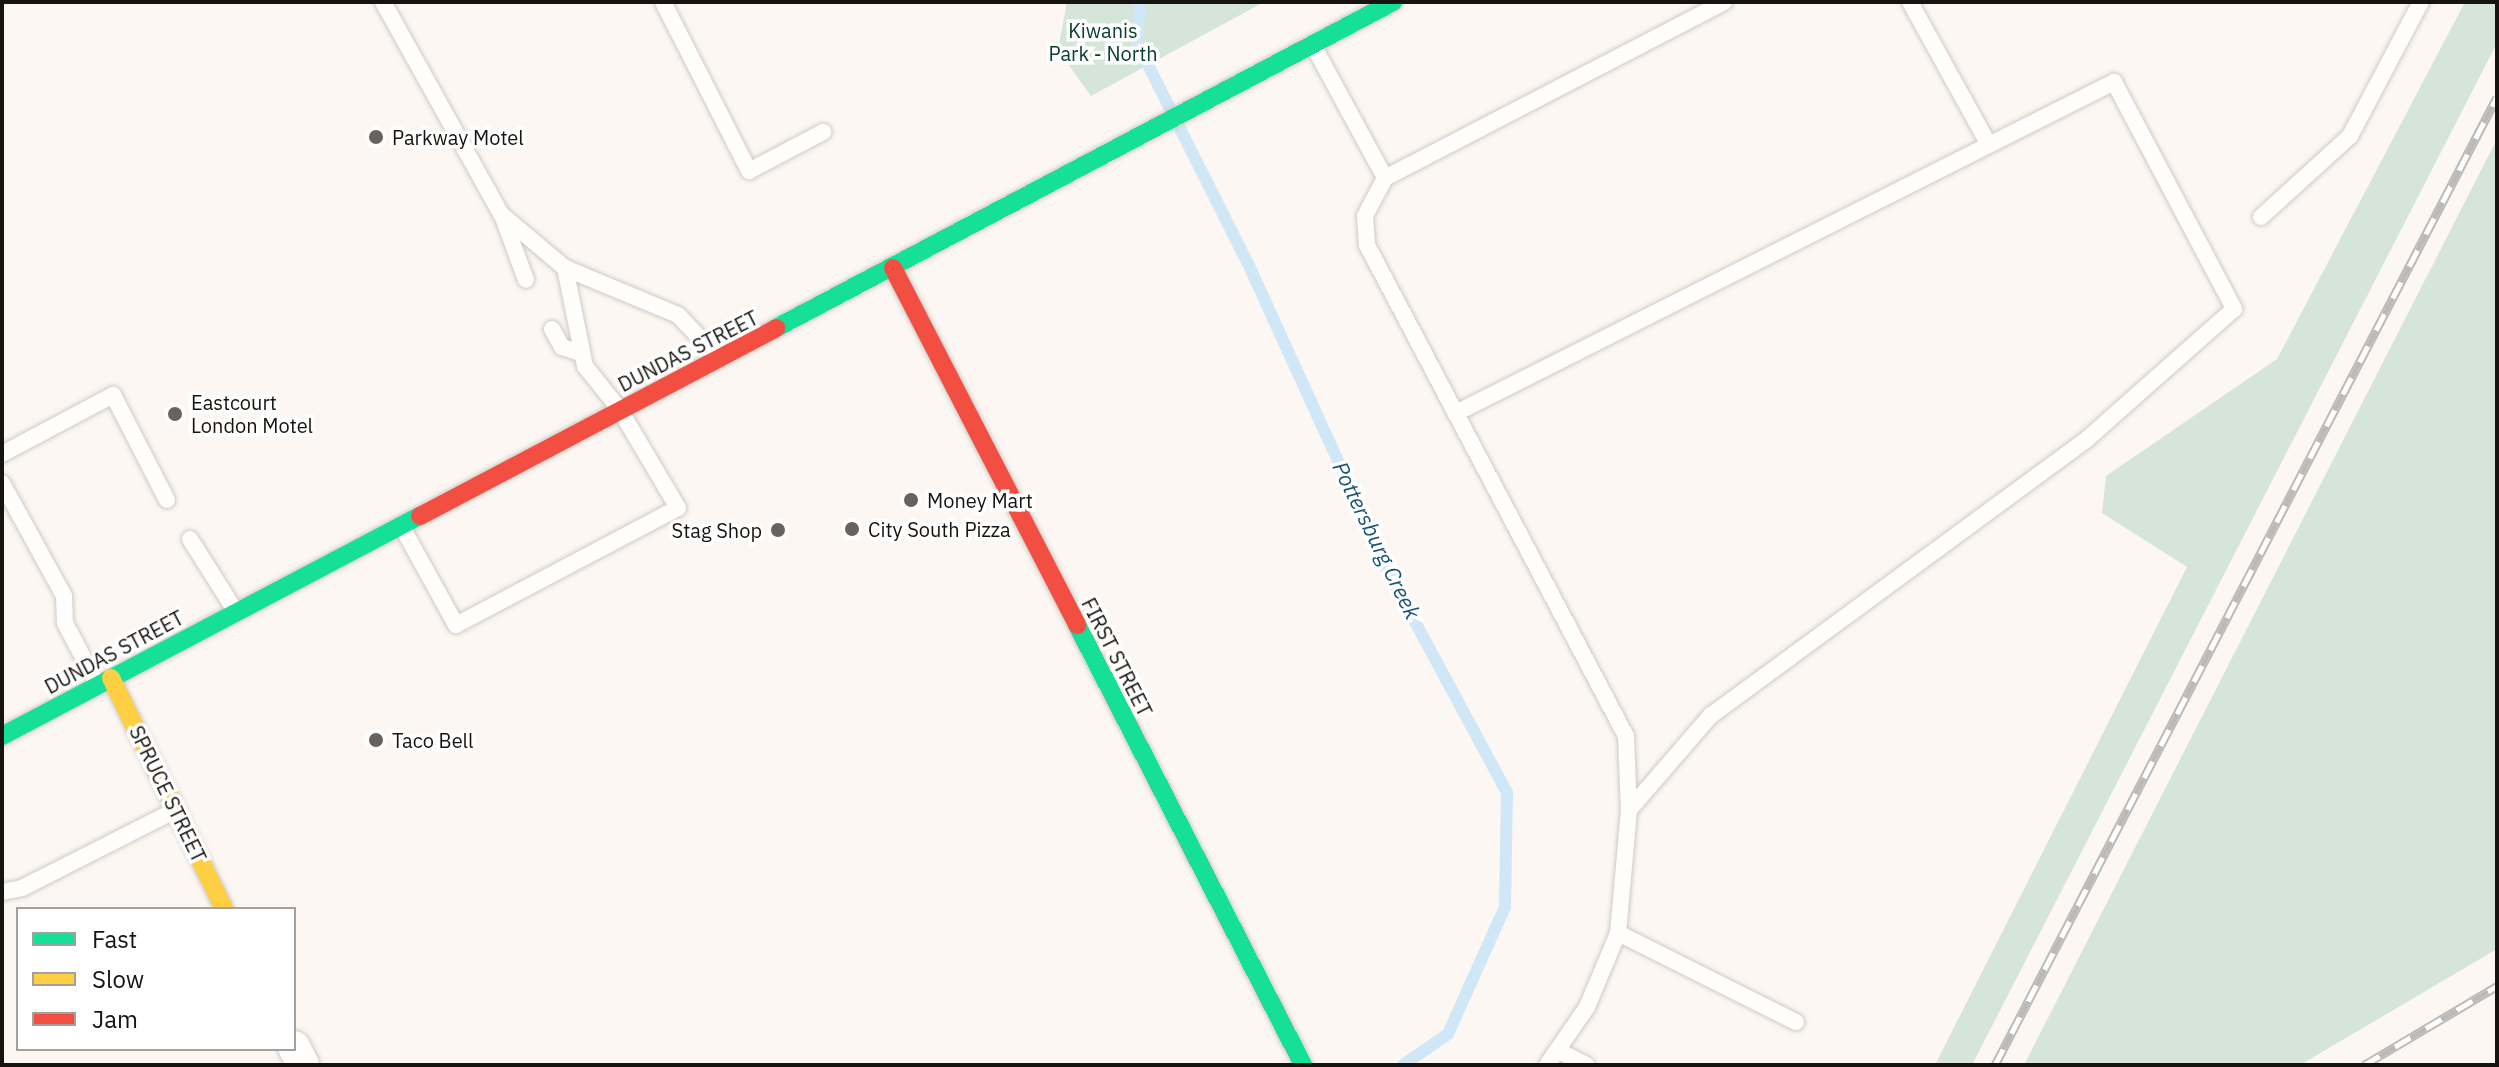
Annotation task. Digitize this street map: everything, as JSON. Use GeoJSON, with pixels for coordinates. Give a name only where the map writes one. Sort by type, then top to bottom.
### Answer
{"type":"FeatureCollection","features":[{"type":"Feature","properties":{"kind":"main road","name":"DUNDAS STREET"},"geometry":{"type":"LineString","coordinates":[[2,736],[1393,2]]}},
{"type":"Feature","properties":{"kind":"main road","name":"FIRST STREET"},"geometry":{"type":"LineString","coordinates":[[893,268],[1303,1065]]}},
{"type":"Feature","properties":{"kind":"main road","name":"SPRUCE STREET"},"geometry":{"type":"LineString","coordinates":[[104,682],[176,810],[223,907]]}},
{"type":"Feature","properties":{"kind":"lane"},"geometry":{"type":"LineString","coordinates":[[383,2],[501,214],[526,280]]}},
{"type":"Feature","properties":{"kind":"lane"},"geometry":{"type":"LineString","coordinates":[[663,2],[749,171],[823,132]]}},
{"type":"Feature","properties":{"kind":"lane"},"geometry":{"type":"LineString","coordinates":[[1547,1065],[1587,1007],[1618,933],[1629,810],[1626,736],[1367,245],[1365,216],[1385,178],[1724,2]]}},
{"type":"Feature","properties":{"kind":"lane"},"geometry":{"type":"LineString","coordinates":[[1910,2],[1989,145]]}},
{"type":"Feature","properties":{"kind":"lane"},"geometry":{"type":"LineString","coordinates":[[2261,217],[2350,136],[2421,2]]}},
{"type":"Feature","properties":{"kind":"lane"},"geometry":{"type":"LineString","coordinates":[[1313,46],[1385,178]]}},
{"type":"Feature","properties":{"kind":"lane"},"geometry":{"type":"LineString","coordinates":[[1456,413],[2114,82],[2234,309],[2086,440],[1711,715],[1629,810]]}},
{"type":"Feature","properties":{"kind":"lane"},"geometry":{"type":"LineString","coordinates":[[501,214],[565,268],[678,315],[720,359]]}},
{"type":"Feature","properties":{"kind":"lane"},"geometry":{"type":"LineString","coordinates":[[401,525],[456,625],[678,508],[620,410],[580,353],[565,268]]}},
{"type":"Feature","properties":{"kind":"lane"},"geometry":{"type":"LineString","coordinates":[[552,329],[562,347],[580,353]]}},
{"type":"Feature","properties":{"kind":"lane"},"geometry":{"type":"LineString","coordinates":[[2,454],[113,395],[167,500]]}},
{"type":"Feature","properties":{"kind":"lane"},"geometry":{"type":"LineString","coordinates":[[2,483],[64,596],[65,623],[104,682]]}},
{"type":"Feature","properties":{"kind":"lane"},"geometry":{"type":"LineString","coordinates":[[190,539],[236,612]]}},
{"type":"Feature","properties":{"kind":"lane"},"geometry":{"type":"LineString","coordinates":[[2,892],[22,888],[176,810]]}},
{"type":"Feature","properties":{"kind":"lane"},"geometry":{"type":"LineString","coordinates":[[1618,933],[1796,1022]]}},
{"type":"Feature","properties":{"kind":"lane"},"geometry":{"type":"LineString","coordinates":[[1559,1051],[1587,1065]]}},
{"type":"Feature","properties":{"kind":"green space","name":"Kiwanis Park - North"},"geometry":{"type":"Polygon","coordinates":[[[1067,2],[1264,2],[1091,96],[1058,50],[1067,2]]]}},
{"type":"Feature","properties":{"kind":"green space"},"geometry":{"type":"Polygon","coordinates":[[[2465,2],[2497,2],[2497,43],[1972,1065],[1935,1065],[2187,567],[2102,513],[2106,476],[2277,359],[2465,2]]]}},
{"type":"Feature","properties":{"kind":"green space"},"geometry":{"type":"Polygon","coordinates":[[[2497,139],[2497,949],[2300,1065],[2024,1065],[2497,139]]]}},
{"type":"Feature","properties":{"kind":"waterway","name":"Pottersburg Creek"},"geometry":{"type":"LineString","coordinates":[[1140,2],[1137,43],[1251,270],[1392,579],[1507,793],[1505,907],[1448,1034],[1403,1065]]}},
{"type":"Feature","properties":{"kind":"railway"},"geometry":{"type":"LineString","coordinates":[[1995,1065],[2497,97]]}},
{"type":"Feature","properties":{"kind":"railway"},"geometry":{"type":"LineString","coordinates":[[2364,1065],[2497,986]]}},
{"type":"Feature","properties":{"kind":"traffic: fast"},"geometry":{"type":"LineString","coordinates":[[776,328],[1393,2]]}},
{"type":"Feature","properties":{"kind":"traffic: fast"},"geometry":{"type":"LineString","coordinates":[[2,736],[420,516]]}},
{"type":"Feature","properties":{"kind":"traffic: fast"},"geometry":{"type":"LineString","coordinates":[[1077,625],[1303,1065]]}},
{"type":"Feature","properties":{"kind":"traffic: slow"},"geometry":{"type":"LineString","coordinates":[[111,678],[223,907]]}},
{"type":"Feature","properties":{"kind":"traffic: jam"},"geometry":{"type":"LineString","coordinates":[[893,268],[1077,625]]}},
{"type":"Feature","properties":{"kind":"traffic: jam"},"geometry":{"type":"LineString","coordinates":[[420,516],[776,328]]}},
{"type":"Feature","properties":{"kind":"place","name":"Parkway Motel"},"geometry":{"type":"Point","coordinates":[376,137]}},
{"type":"Feature","properties":{"kind":"place","name":"Eastcourt London Motel"},"geometry":{"type":"Point","coordinates":[175,414]}},
{"type":"Feature","properties":{"kind":"place","name":"Money Mart"},"geometry":{"type":"Point","coordinates":[911,500]}},
{"type":"Feature","properties":{"kind":"place","name":"City South Pizza"},"geometry":{"type":"Point","coordinates":[852,529]}},
{"type":"Feature","properties":{"kind":"place","name":"Stag Shop"},"geometry":{"type":"Point","coordinates":[778,530]}},
{"type":"Feature","properties":{"kind":"place","name":"Taco Bell"},"geometry":{"type":"Point","coordinates":[376,740]}}]}
